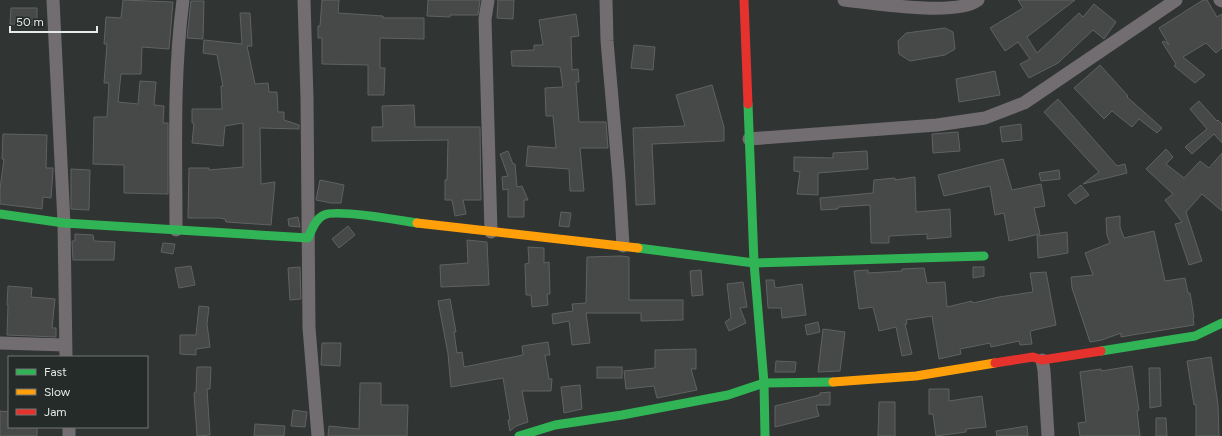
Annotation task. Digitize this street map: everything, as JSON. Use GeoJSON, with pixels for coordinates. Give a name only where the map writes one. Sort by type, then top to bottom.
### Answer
{"type":"FeatureCollection","features":[{"type":"Feature","properties":{"kind":"street"},"geometry":{"type":"LineString","coordinates":[[0,343],[66,351],[64,223],[53,0]]}},
{"type":"Feature","properties":{"kind":"street"},"geometry":{"type":"LineString","coordinates":[[176,230],[176,92],[179,34],[183,0]]}},
{"type":"Feature","properties":{"kind":"street"},"geometry":{"type":"LineString","coordinates":[[304,0],[307,98],[309,328],[318,436]]}},
{"type":"Feature","properties":{"kind":"street"},"geometry":{"type":"LineString","coordinates":[[488,0],[485,19],[491,232]]}},
{"type":"Feature","properties":{"kind":"street"},"geometry":{"type":"LineString","coordinates":[[606,0],[607,41],[623,246]]}},
{"type":"Feature","properties":{"kind":"street"},"geometry":{"type":"LineString","coordinates":[[744,0],[754,263],[764,383],[765,436]]}},
{"type":"Feature","properties":{"kind":"street"},"geometry":{"type":"LineString","coordinates":[[844,0],[908,7],[955,8],[974,3],[978,0]]}},
{"type":"Feature","properties":{"kind":"street"},"geometry":{"type":"LineString","coordinates":[[749,139],[937,125],[985,118],[1024,103],[1176,0]]}},
{"type":"Feature","properties":{"kind":"street"},"geometry":{"type":"LineString","coordinates":[[308,238],[317,219],[329,213],[349,214],[491,232],[623,246],[754,263],[984,256]]}},
{"type":"Feature","properties":{"kind":"street"},"geometry":{"type":"LineString","coordinates":[[0,214],[64,223],[308,238]]}},
{"type":"Feature","properties":{"kind":"street"},"geometry":{"type":"LineString","coordinates":[[519,436],[556,425],[622,415],[702,400],[764,383],[812,383],[916,376],[1033,358],[1042,360],[1195,336],[1222,323]]}},
{"type":"Feature","properties":{"kind":"street"},"geometry":{"type":"LineString","coordinates":[[1042,360],[1044,370],[1048,436]]}},
{"type":"Feature","properties":{"kind":"building"},"geometry":{"type":"Polygon","coordinates":[[[123,0],[173,2],[169,49],[142,47],[141,74],[121,74],[118,102],[138,104],[140,81],[156,82],[154,105],[164,106],[163,123],[168,123],[168,194],[124,193],[124,165],[93,164],[94,117],[107,117],[109,83],[104,83],[107,44],[104,44],[106,17],[121,18],[123,0]]]}},
{"type":"Feature","properties":{"kind":"building"},"geometry":{"type":"Polygon","coordinates":[[[322,0],[339,0],[338,13],[383,16],[383,18],[424,18],[424,39],[380,38],[380,68],[385,68],[384,95],[368,95],[368,65],[322,64],[322,38],[318,38],[318,26],[320,26],[322,0]]]}},
{"type":"Feature","properties":{"kind":"building"},"geometry":{"type":"Polygon","coordinates":[[[428,0],[480,0],[478,15],[450,15],[450,17],[427,16],[428,0]]]}},
{"type":"Feature","properties":{"kind":"building"},"geometry":{"type":"Polygon","coordinates":[[[498,0],[514,0],[513,19],[497,18],[498,0]]]}},
{"type":"Feature","properties":{"kind":"building"},"geometry":{"type":"Polygon","coordinates":[[[1018,0],[1075,0],[1027,37],[1037,53],[1079,13],[1083,17],[1094,4],[1116,22],[1104,39],[1093,30],[1058,63],[1029,78],[1020,64],[1030,59],[1018,42],[1005,51],[990,28],[1023,8],[1018,0]]]}},
{"type":"Feature","properties":{"kind":"building"},"geometry":{"type":"Polygon","coordinates":[[[1203,0],[1207,0],[1217,17],[1222,14],[1222,48],[1216,53],[1206,43],[1183,57],[1205,75],[1195,83],[1174,66],[1176,64],[1162,42],[1164,41],[1169,45],[1159,28],[1203,0]]]}},
{"type":"Feature","properties":{"kind":"building"},"geometry":{"type":"Polygon","coordinates":[[[191,1],[204,1],[203,39],[187,38],[191,1]]]}},
{"type":"Feature","properties":{"kind":"building"},"geometry":{"type":"Polygon","coordinates":[[[11,8],[37,8],[37,25],[10,24],[11,8]]]}},
{"type":"Feature","properties":{"kind":"building"},"geometry":{"type":"Polygon","coordinates":[[[240,13],[250,13],[252,46],[247,46],[255,84],[268,83],[269,92],[277,92],[278,112],[284,112],[284,120],[299,125],[299,129],[260,128],[261,184],[275,182],[271,225],[226,222],[225,219],[220,218],[188,218],[189,168],[209,168],[209,170],[243,167],[243,123],[225,126],[223,146],[192,143],[194,123],[192,123],[192,109],[222,109],[221,86],[223,86],[217,55],[203,53],[204,40],[242,44],[240,13]]]}},
{"type":"Feature","properties":{"kind":"building"},"geometry":{"type":"Polygon","coordinates":[[[576,14],[579,36],[571,37],[572,70],[578,69],[579,82],[576,82],[579,122],[606,122],[608,148],[580,148],[584,191],[570,191],[569,169],[526,166],[528,146],[556,148],[553,116],[546,116],[545,88],[563,87],[560,67],[512,66],[511,51],[534,50],[534,45],[543,45],[539,20],[576,14]]]}},
{"type":"Feature","properties":{"kind":"building"},"geometry":{"type":"Polygon","coordinates":[[[945,28],[953,32],[955,49],[945,55],[910,61],[899,54],[898,41],[906,33],[945,28]]]}},
{"type":"Feature","properties":{"kind":"building"},"geometry":{"type":"Polygon","coordinates":[[[634,45],[655,47],[653,70],[631,68],[634,45]]]}},
{"type":"Feature","properties":{"kind":"building"},"geometry":{"type":"Polygon","coordinates":[[[1100,65],[1128,96],[1127,97],[1162,128],[1157,133],[1139,119],[1132,127],[1112,111],[1104,119],[1074,88],[1100,65]]]}},
{"type":"Feature","properties":{"kind":"building"},"geometry":{"type":"Polygon","coordinates":[[[995,71],[1000,95],[959,102],[956,79],[995,71]]]}},
{"type":"Feature","properties":{"kind":"building"},"geometry":{"type":"Polygon","coordinates":[[[712,85],[724,127],[724,141],[652,144],[655,204],[636,205],[633,128],[685,126],[676,95],[712,85]]]}},
{"type":"Feature","properties":{"kind":"building"},"geometry":{"type":"Polygon","coordinates":[[[1058,99],[1117,166],[1125,164],[1127,173],[1083,184],[1099,172],[1044,112],[1058,99]]]}},
{"type":"Feature","properties":{"kind":"building"},"geometry":{"type":"Polygon","coordinates":[[[1199,101],[1217,121],[1218,120],[1222,124],[1222,143],[1214,134],[1192,154],[1185,147],[1207,129],[1190,109],[1199,101]]]}},
{"type":"Feature","properties":{"kind":"building"},"geometry":{"type":"Polygon","coordinates":[[[414,105],[415,127],[480,127],[481,200],[463,200],[466,214],[455,216],[452,200],[445,200],[448,140],[372,141],[372,127],[383,127],[382,106],[414,105]]]}},
{"type":"Feature","properties":{"kind":"building"},"geometry":{"type":"Polygon","coordinates":[[[1021,124],[1022,140],[1002,142],[1000,127],[1021,124]]]}},
{"type":"Feature","properties":{"kind":"building"},"geometry":{"type":"Polygon","coordinates":[[[958,132],[960,151],[933,153],[932,134],[958,132]]]}},
{"type":"Feature","properties":{"kind":"building"},"geometry":{"type":"Polygon","coordinates":[[[3,134],[47,135],[46,168],[53,168],[53,171],[51,198],[43,197],[42,209],[0,204],[0,189],[4,159],[2,159],[3,134]]]}},
{"type":"Feature","properties":{"kind":"building"},"geometry":{"type":"Polygon","coordinates":[[[1166,149],[1173,157],[1166,164],[1184,178],[1200,161],[1209,168],[1222,153],[1222,211],[1202,194],[1186,212],[1202,261],[1189,265],[1175,224],[1182,222],[1165,200],[1173,194],[1146,169],[1166,149]]]}},
{"type":"Feature","properties":{"kind":"building"},"geometry":{"type":"Polygon","coordinates":[[[508,151],[513,164],[515,164],[517,187],[522,186],[528,200],[524,200],[524,217],[508,217],[508,189],[503,190],[502,177],[508,176],[500,154],[508,151]]]}},
{"type":"Feature","properties":{"kind":"building"},"geometry":{"type":"Polygon","coordinates":[[[867,151],[868,169],[818,173],[818,195],[797,194],[800,172],[794,171],[794,157],[833,158],[833,153],[867,151]]]}},
{"type":"Feature","properties":{"kind":"building"},"geometry":{"type":"Polygon","coordinates":[[[1003,159],[1012,190],[1041,184],[1045,206],[1034,208],[1040,234],[1009,241],[1004,213],[995,215],[990,186],[944,196],[938,175],[1003,159]]]}},
{"type":"Feature","properties":{"kind":"building"},"geometry":{"type":"Polygon","coordinates":[[[71,169],[90,170],[89,210],[71,209],[71,169]]]}},
{"type":"Feature","properties":{"kind":"building"},"geometry":{"type":"Polygon","coordinates":[[[1059,170],[1060,179],[1041,181],[1039,173],[1059,170]]]}},
{"type":"Feature","properties":{"kind":"building"},"geometry":{"type":"Polygon","coordinates":[[[915,177],[916,212],[950,209],[951,237],[927,239],[927,234],[889,236],[889,243],[871,243],[870,205],[838,207],[838,209],[821,210],[820,198],[873,193],[874,180],[895,178],[895,180],[915,177]]]}},
{"type":"Feature","properties":{"kind":"building"},"geometry":{"type":"Polygon","coordinates":[[[320,180],[344,185],[341,203],[316,200],[320,180]]]}},
{"type":"Feature","properties":{"kind":"building"},"geometry":{"type":"Polygon","coordinates":[[[1081,185],[1089,195],[1075,204],[1068,195],[1081,185]]]}},
{"type":"Feature","properties":{"kind":"building"},"geometry":{"type":"Polygon","coordinates":[[[561,212],[571,213],[569,227],[559,226],[561,212]]]}},
{"type":"Feature","properties":{"kind":"building"},"geometry":{"type":"Polygon","coordinates":[[[1120,216],[1120,227],[1124,238],[1154,231],[1165,281],[1185,278],[1188,293],[1190,293],[1194,325],[1121,337],[1121,333],[1102,340],[1090,342],[1072,288],[1071,277],[1093,275],[1085,253],[1110,243],[1107,235],[1106,218],[1120,216]]]}},
{"type":"Feature","properties":{"kind":"building"},"geometry":{"type":"Polygon","coordinates":[[[298,217],[300,227],[289,226],[288,219],[298,217]]]}},
{"type":"Feature","properties":{"kind":"building"},"geometry":{"type":"Polygon","coordinates":[[[348,226],[355,235],[339,248],[332,239],[348,226]]]}},
{"type":"Feature","properties":{"kind":"building"},"geometry":{"type":"Polygon","coordinates":[[[1067,232],[1068,253],[1038,258],[1037,236],[1067,232]]]}},
{"type":"Feature","properties":{"kind":"building"},"geometry":{"type":"Polygon","coordinates":[[[75,234],[93,235],[94,241],[115,242],[114,260],[73,260],[72,241],[75,241],[75,234]]]}},
{"type":"Feature","properties":{"kind":"building"},"geometry":{"type":"Polygon","coordinates":[[[467,240],[487,242],[489,285],[441,287],[440,265],[468,263],[467,240]]]}},
{"type":"Feature","properties":{"kind":"building"},"geometry":{"type":"Polygon","coordinates":[[[163,243],[175,244],[173,254],[161,252],[163,243]]]}},
{"type":"Feature","properties":{"kind":"building"},"geometry":{"type":"Polygon","coordinates":[[[528,247],[544,248],[544,263],[549,262],[550,294],[547,294],[548,305],[532,307],[531,295],[526,295],[525,264],[529,263],[528,247]]]}},
{"type":"Feature","properties":{"kind":"building"},"geometry":{"type":"Polygon","coordinates":[[[587,257],[629,257],[629,300],[683,300],[683,320],[641,321],[641,313],[586,313],[590,343],[572,345],[569,321],[553,324],[552,314],[573,311],[572,304],[586,303],[587,257]]]}},
{"type":"Feature","properties":{"kind":"building"},"geometry":{"type":"Polygon","coordinates":[[[191,266],[195,285],[179,288],[175,268],[191,266]]]}},
{"type":"Feature","properties":{"kind":"building"},"geometry":{"type":"Polygon","coordinates":[[[300,267],[301,299],[290,300],[288,268],[300,267]]]}},
{"type":"Feature","properties":{"kind":"building"},"geometry":{"type":"Polygon","coordinates":[[[973,267],[984,267],[984,276],[973,278],[973,267]]]}},
{"type":"Feature","properties":{"kind":"building"},"geometry":{"type":"Polygon","coordinates":[[[924,268],[927,283],[945,282],[947,307],[972,301],[973,303],[999,297],[1033,292],[1030,273],[1046,272],[1056,325],[1030,331],[1032,344],[1020,345],[1019,341],[991,347],[990,343],[960,349],[961,354],[939,359],[932,316],[906,320],[907,324],[905,324],[912,354],[902,356],[896,327],[879,331],[873,307],[859,309],[854,271],[868,270],[868,273],[924,268]]]}},
{"type":"Feature","properties":{"kind":"building"},"geometry":{"type":"Polygon","coordinates":[[[701,270],[703,295],[692,296],[690,271],[701,270]]]}},
{"type":"Feature","properties":{"kind":"building"},"geometry":{"type":"Polygon","coordinates":[[[766,280],[774,280],[775,288],[802,284],[806,315],[782,318],[781,308],[768,308],[766,280]]]}},
{"type":"Feature","properties":{"kind":"building"},"geometry":{"type":"Polygon","coordinates":[[[743,282],[747,307],[740,308],[746,323],[729,331],[725,322],[731,318],[727,284],[743,282]]]}},
{"type":"Feature","properties":{"kind":"building"},"geometry":{"type":"Polygon","coordinates":[[[8,286],[32,288],[31,297],[55,299],[52,328],[56,328],[56,337],[7,335],[8,286]]]}},
{"type":"Feature","properties":{"kind":"building"},"geometry":{"type":"Polygon","coordinates":[[[450,299],[456,332],[454,332],[457,353],[462,352],[464,367],[523,355],[522,346],[548,342],[550,355],[545,355],[549,379],[552,379],[551,391],[522,391],[528,422],[516,426],[510,431],[508,420],[510,420],[503,378],[451,387],[448,354],[438,301],[450,299]]]}},
{"type":"Feature","properties":{"kind":"building"},"geometry":{"type":"Polygon","coordinates":[[[199,306],[209,307],[207,324],[210,347],[196,349],[196,355],[180,354],[180,335],[196,335],[199,306]]]}},
{"type":"Feature","properties":{"kind":"building"},"geometry":{"type":"Polygon","coordinates":[[[818,322],[820,332],[807,335],[805,325],[818,322]]]}},
{"type":"Feature","properties":{"kind":"building"},"geometry":{"type":"Polygon","coordinates":[[[823,329],[845,332],[840,371],[818,372],[823,329]]]}},
{"type":"Feature","properties":{"kind":"building"},"geometry":{"type":"Polygon","coordinates":[[[322,343],[341,343],[340,366],[321,365],[322,343]]]}},
{"type":"Feature","properties":{"kind":"building"},"geometry":{"type":"Polygon","coordinates":[[[696,349],[696,369],[691,369],[697,390],[657,398],[654,386],[626,389],[624,371],[655,368],[655,350],[696,349]]]}},
{"type":"Feature","properties":{"kind":"building"},"geometry":{"type":"Polygon","coordinates":[[[1211,357],[1218,405],[1219,436],[1196,436],[1196,404],[1194,405],[1187,361],[1211,357]]]}},
{"type":"Feature","properties":{"kind":"building"},"geometry":{"type":"Polygon","coordinates":[[[776,361],[796,362],[795,372],[775,372],[776,361]]]}},
{"type":"Feature","properties":{"kind":"building"},"geometry":{"type":"Polygon","coordinates":[[[1132,366],[1139,410],[1137,411],[1140,436],[1080,436],[1078,423],[1086,422],[1080,372],[1101,369],[1101,371],[1132,366]]]}},
{"type":"Feature","properties":{"kind":"building"},"geometry":{"type":"Polygon","coordinates":[[[197,367],[211,367],[210,389],[207,389],[210,435],[197,436],[194,393],[196,392],[197,367]]]}},
{"type":"Feature","properties":{"kind":"building"},"geometry":{"type":"Polygon","coordinates":[[[597,367],[622,367],[622,378],[597,378],[597,367]]]}},
{"type":"Feature","properties":{"kind":"building"},"geometry":{"type":"Polygon","coordinates":[[[1149,368],[1160,368],[1161,406],[1150,408],[1149,368]]]}},
{"type":"Feature","properties":{"kind":"building"},"geometry":{"type":"Polygon","coordinates":[[[360,383],[381,383],[381,405],[408,405],[407,436],[328,436],[329,426],[359,429],[360,383]]]}},
{"type":"Feature","properties":{"kind":"building"},"geometry":{"type":"Polygon","coordinates":[[[580,385],[582,409],[564,413],[561,387],[580,385]]]}},
{"type":"Feature","properties":{"kind":"building"},"geometry":{"type":"Polygon","coordinates":[[[929,389],[949,389],[949,401],[982,396],[986,427],[966,429],[966,432],[936,436],[933,414],[929,414],[929,389]]]}},
{"type":"Feature","properties":{"kind":"building"},"geometry":{"type":"Polygon","coordinates":[[[830,392],[830,405],[816,405],[819,416],[775,427],[775,406],[820,395],[820,393],[830,392]]]}},
{"type":"Feature","properties":{"kind":"building"},"geometry":{"type":"Polygon","coordinates":[[[879,402],[895,402],[895,436],[878,436],[879,402]]]}},
{"type":"Feature","properties":{"kind":"building"},"geometry":{"type":"Polygon","coordinates":[[[293,410],[307,412],[305,427],[291,426],[293,410]]]}},
{"type":"Feature","properties":{"kind":"building"},"geometry":{"type":"Polygon","coordinates":[[[0,411],[8,412],[8,428],[37,428],[37,436],[0,436],[0,411]]]}},
{"type":"Feature","properties":{"kind":"building"},"geometry":{"type":"Polygon","coordinates":[[[1156,418],[1166,418],[1167,436],[1156,436],[1156,418]]]}},
{"type":"Feature","properties":{"kind":"building"},"geometry":{"type":"Polygon","coordinates":[[[255,424],[285,426],[284,436],[254,436],[255,424]]]}},
{"type":"Feature","properties":{"kind":"building"},"geometry":{"type":"Polygon","coordinates":[[[1027,426],[1028,436],[997,436],[996,431],[1027,426]]]}},
{"type":"Feature","properties":{"kind":"traffic: fast"},"geometry":{"type":"LineString","coordinates":[[748,104],[754,263],[764,383],[765,436]]}},
{"type":"Feature","properties":{"kind":"traffic: fast"},"geometry":{"type":"LineString","coordinates":[[0,214],[64,223],[308,238],[318,219],[331,213],[368,216],[417,223]]}},
{"type":"Feature","properties":{"kind":"traffic: fast"},"geometry":{"type":"LineString","coordinates":[[638,248],[754,263],[984,256]]}},
{"type":"Feature","properties":{"kind":"traffic: fast"},"geometry":{"type":"LineString","coordinates":[[1101,351],[1195,336],[1222,323]]}},
{"type":"Feature","properties":{"kind":"traffic: fast"},"geometry":{"type":"LineString","coordinates":[[519,436],[555,425],[622,415],[728,395],[764,383],[833,382]]}},
{"type":"Feature","properties":{"kind":"traffic: slow"},"geometry":{"type":"LineString","coordinates":[[417,223],[638,248]]}},
{"type":"Feature","properties":{"kind":"traffic: slow"},"geometry":{"type":"LineString","coordinates":[[833,382],[916,376],[995,363]]}},
{"type":"Feature","properties":{"kind":"traffic: jam"},"geometry":{"type":"LineString","coordinates":[[744,0],[748,104]]}},
{"type":"Feature","properties":{"kind":"traffic: jam"},"geometry":{"type":"LineString","coordinates":[[995,363],[1033,357],[1042,360],[1101,351]]}}]}
